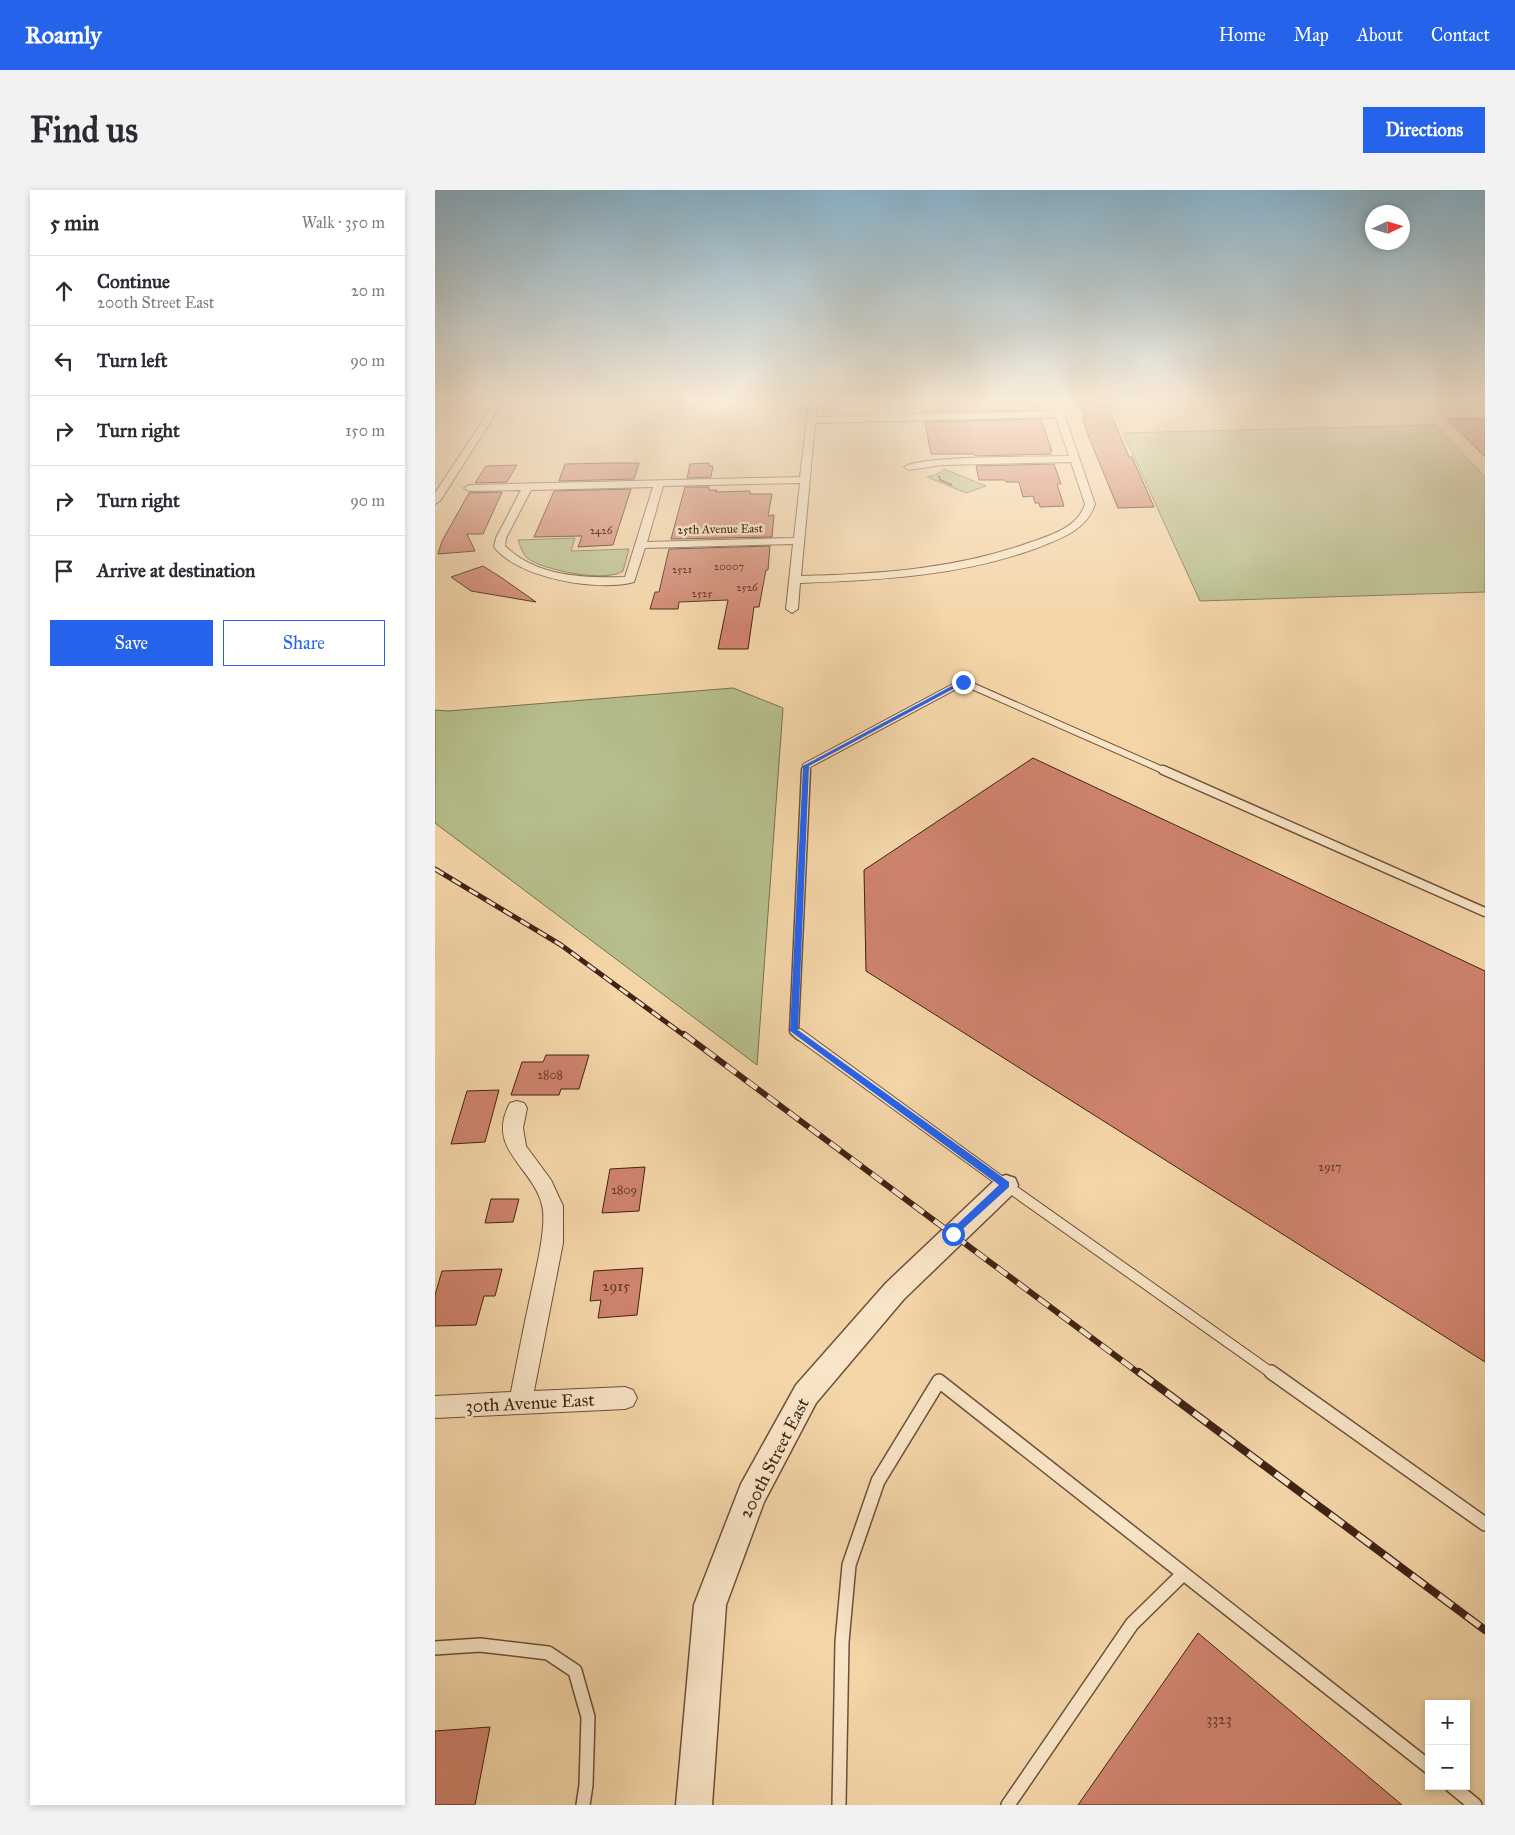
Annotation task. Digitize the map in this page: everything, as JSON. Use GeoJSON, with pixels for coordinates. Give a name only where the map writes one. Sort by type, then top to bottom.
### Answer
{"type":"FeatureCollection","features":[{"type":"Feature","properties":{"kind":"street"},"geometry":{"type":"LineString","coordinates":[[435,501],[450,477]]}},
{"type":"Feature","properties":{"kind":"street"},"geometry":{"type":"LineString","coordinates":[[795,580],[886,577],[949,568],[997,558],[1028,548],[1066,532],[1084,517],[1089,510],[1090,504],[1081,477]]}},
{"type":"Feature","properties":{"kind":"street"},"geometry":{"type":"LineString","coordinates":[[469,488],[805,480],[792,610]]}},
{"type":"Feature","properties":{"kind":"street"},"geometry":{"type":"LineString","coordinates":[[527,487],[501,538],[499,547],[508,558],[528,568],[565,577],[600,582],[630,580],[659,483]]}},
{"type":"Feature","properties":{"kind":"street","name":"25th Avenue East"},"geometry":{"type":"LineString","coordinates":[[641,545],[799,541]]}},
{"type":"Feature","properties":{"kind":"street"},"geometry":{"type":"LineString","coordinates":[[517,1108],[513,1128],[516,1148],[544,1186],[553,1206],[553,1242],[520,1404]]}},
{"type":"Feature","properties":{"kind":"street","name":"200th Street East"},"geometry":{"type":"LineString","coordinates":[[693,1805],[710,1604],[752,1495],[806,1394],[895,1291],[1006,1185]]}},
{"type":"Feature","properties":{"kind":"street","name":"30th Avenue East"},"geometry":{"type":"LineString","coordinates":[[435,1407],[625,1398]]}},
{"type":"Feature","properties":{"kind":"lane"},"geometry":{"type":"LineString","coordinates":[[1485,912],[963,682],[806,766],[794,1031],[1006,1185],[1485,1524]]}},
{"type":"Feature","properties":{"kind":"lane"},"geometry":{"type":"LineString","coordinates":[[839,1805],[842,1642],[849,1565],[878,1481],[939,1381],[1425,1764]]}},
{"type":"Feature","properties":{"kind":"lane"},"geometry":{"type":"LineString","coordinates":[[1008,1805],[1131,1624],[1183,1574]]}},
{"type":"Feature","properties":{"kind":"lane"},"geometry":{"type":"LineString","coordinates":[[435,1648],[481,1645],[549,1653],[575,1672],[588,1717],[586,1785],[583,1805]]}},
{"type":"Feature","properties":{"kind":"lane"},"geometry":{"type":"LineString","coordinates":[[1457,1790],[1475,1805]]}},
{"type":"Feature","properties":{"kind":"green space"},"geometry":{"type":"Polygon","coordinates":[[[928,477],[965,477],[986,486],[966,493],[928,477]]]}},
{"type":"Feature","properties":{"kind":"green space"},"geometry":{"type":"Polygon","coordinates":[[[1143,477],[1485,477],[1485,592],[1200,601],[1143,477]]]}},
{"type":"Feature","properties":{"kind":"green space"},"geometry":{"type":"Polygon","coordinates":[[[575,538],[571,551],[629,549],[623,571],[603,576],[574,573],[545,566],[526,557],[518,540],[575,538]]]}},
{"type":"Feature","properties":{"kind":"green space"},"geometry":{"type":"Polygon","coordinates":[[[733,688],[783,708],[757,1065],[435,823],[435,710],[448,711],[733,688]]]}},
{"type":"Feature","properties":{"kind":"building"},"geometry":{"type":"Polygon","coordinates":[[[479,477],[510,477],[507,482],[475,483],[479,477]]]}},
{"type":"Feature","properties":{"kind":"building"},"geometry":{"type":"Polygon","coordinates":[[[560,477],[635,477],[634,479],[559,481],[560,477]]]}},
{"type":"Feature","properties":{"kind":"building"},"geometry":{"type":"Polygon","coordinates":[[[978,477],[1059,477],[1061,484],[1057,484],[1064,506],[1040,507],[1039,503],[1035,503],[1033,496],[1023,497],[1019,482],[979,480],[978,477]]]}},
{"type":"Feature","properties":{"kind":"building"},"geometry":{"type":"Polygon","coordinates":[[[1105,477],[1141,477],[1154,507],[1118,508],[1105,477]]]}},
{"type":"Feature","properties":{"kind":"building"},"geometry":{"type":"Polygon","coordinates":[[[685,487],[709,487],[709,490],[717,490],[716,492],[750,491],[750,494],[772,494],[768,516],[774,515],[772,537],[671,539],[685,487]]]}},
{"type":"Feature","properties":{"kind":"building"},"geometry":{"type":"Polygon","coordinates":[[[631,489],[613,545],[578,547],[582,536],[534,537],[554,491],[631,489]]]}},
{"type":"Feature","properties":{"kind":"building"},"geometry":{"type":"Polygon","coordinates":[[[502,492],[483,534],[467,534],[475,551],[438,554],[442,541],[469,493],[502,492]]]}},
{"type":"Feature","properties":{"kind":"building"},"geometry":{"type":"Polygon","coordinates":[[[770,546],[768,570],[766,570],[759,607],[754,607],[748,649],[718,649],[728,600],[679,602],[678,609],[650,609],[655,592],[659,592],[669,549],[770,546]]]}},
{"type":"Feature","properties":{"kind":"building"},"geometry":{"type":"Polygon","coordinates":[[[483,566],[536,602],[471,591],[451,577],[483,566]]]}},
{"type":"Feature","properties":{"kind":"building"},"geometry":{"type":"Polygon","coordinates":[[[1033,758],[1485,971],[1485,1362],[866,971],[864,870],[1033,758]]]}},
{"type":"Feature","properties":{"kind":"building"},"geometry":{"type":"Polygon","coordinates":[[[546,1055],[589,1055],[579,1089],[561,1089],[559,1095],[511,1095],[522,1062],[543,1062],[546,1055]]]}},
{"type":"Feature","properties":{"kind":"building"},"geometry":{"type":"Polygon","coordinates":[[[499,1090],[485,1142],[451,1144],[467,1091],[499,1090]]]}},
{"type":"Feature","properties":{"kind":"building"},"geometry":{"type":"Polygon","coordinates":[[[645,1167],[639,1211],[602,1213],[610,1169],[645,1167]]]}},
{"type":"Feature","properties":{"kind":"building"},"geometry":{"type":"Polygon","coordinates":[[[491,1199],[519,1199],[513,1222],[485,1223],[491,1199]]]}},
{"type":"Feature","properties":{"kind":"building"},"geometry":{"type":"Polygon","coordinates":[[[643,1268],[637,1315],[598,1318],[601,1300],[590,1301],[594,1271],[643,1268]]]}},
{"type":"Feature","properties":{"kind":"building"},"geometry":{"type":"Polygon","coordinates":[[[502,1269],[495,1296],[484,1296],[476,1325],[435,1326],[435,1295],[442,1271],[502,1269]]]}},
{"type":"Feature","properties":{"kind":"building"},"geometry":{"type":"Polygon","coordinates":[[[1198,1633],[1402,1805],[1078,1805],[1198,1633]]]}},
{"type":"Feature","properties":{"kind":"building"},"geometry":{"type":"Polygon","coordinates":[[[490,1727],[475,1805],[435,1805],[435,1731],[490,1727]]]}},
{"type":"Feature","properties":{"kind":"railway"},"geometry":{"type":"LineString","coordinates":[[435,869],[561,945],[685,1036]]}},
{"type":"Feature","properties":{"kind":"railway"},"geometry":{"type":"LineString","coordinates":[[684,1034],[1140,1374]]}},
{"type":"Feature","properties":{"kind":"railway"},"geometry":{"type":"LineString","coordinates":[[1139,1372],[1485,1630]]}},
{"type":"Feature","properties":{"kind":"route"},"geometry":{"type":"LineString","coordinates":[[953,1234],[1006,1185],[794,1031],[803,874],[806,766],[963,682]]}}]}
